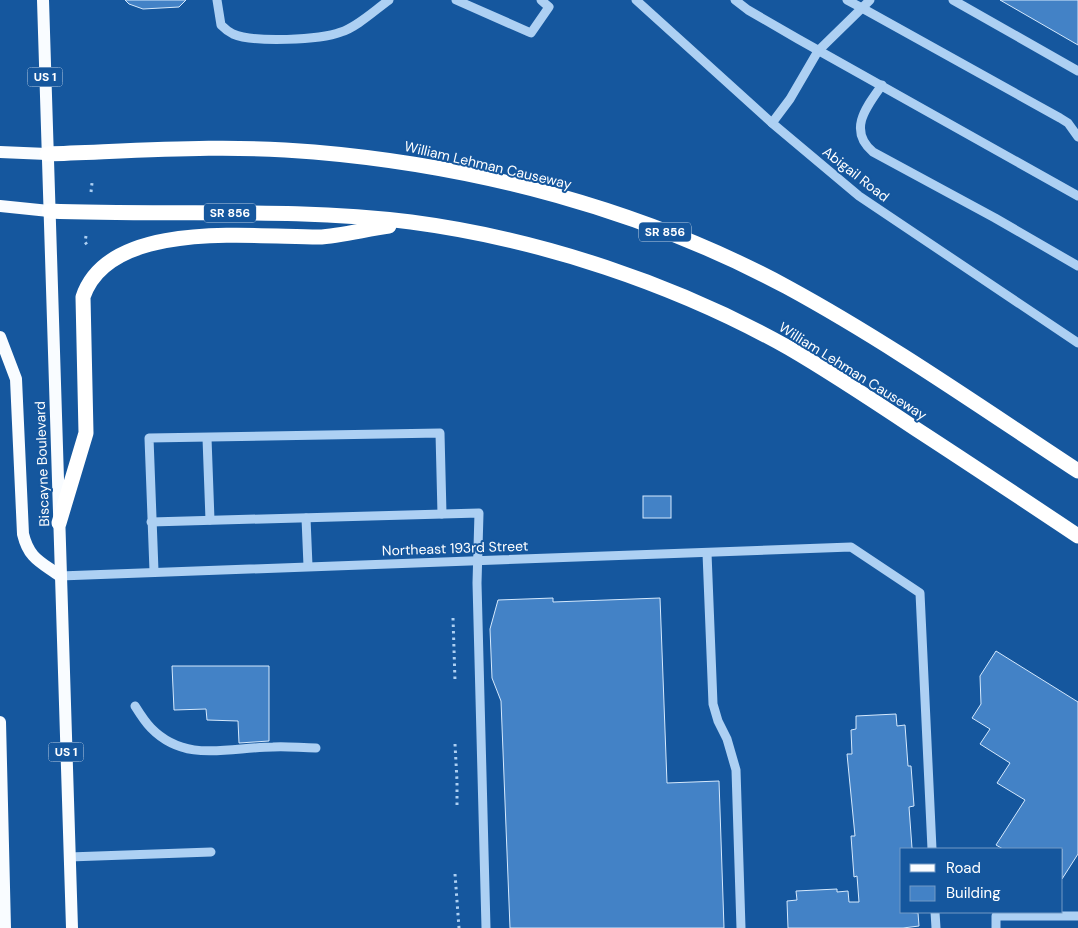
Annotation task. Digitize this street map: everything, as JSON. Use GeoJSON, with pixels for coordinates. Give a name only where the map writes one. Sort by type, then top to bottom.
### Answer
{"type":"FeatureCollection","features":[{"type":"Feature","properties":{"kind":"highway","name":"William Lehman Causeway"},"geometry":{"type":"LineString","coordinates":[[47,154],[206,148],[323,152],[425,165],[503,182],[574,201],[682,238],[785,286],[917,364],[1078,471]]}},
{"type":"Feature","properties":{"kind":"highway","name":"William Lehman Causeway"},"geometry":{"type":"LineString","coordinates":[[49,211],[180,214],[295,212],[411,222],[516,242],[592,263],[664,290],[720,314],[787,347],[834,375],[1078,536]]}},
{"type":"Feature","properties":{"kind":"highway"},"geometry":{"type":"LineString","coordinates":[[60,523],[86,433],[83,297],[91,279],[105,264],[117,256],[160,241],[229,236],[320,237],[411,222]]}},
{"type":"Feature","properties":{"kind":"main road","name":"Biscayne Boulevard"},"geometry":{"type":"LineString","coordinates":[[43,0],[72,928]]}},
{"type":"Feature","properties":{"kind":"main road","name":"William Lehman Causeway"},"geometry":{"type":"LineString","coordinates":[[0,152],[47,154]]}},
{"type":"Feature","properties":{"kind":"main road","name":"William Lehman Causeway"},"geometry":{"type":"LineString","coordinates":[[0,206],[49,211]]}},
{"type":"Feature","properties":{"kind":"main road"},"geometry":{"type":"LineString","coordinates":[[0,337],[16,379],[23,534],[25,543],[32,557],[60,576]]}},
{"type":"Feature","properties":{"kind":"main road"},"geometry":{"type":"LineString","coordinates":[[0,722],[5,928]]}},
{"type":"Feature","properties":{"kind":"street"},"geometry":{"type":"LineString","coordinates":[[217,0],[221,25],[233,34],[256,38],[302,40],[326,37],[343,32],[389,0]]}},
{"type":"Feature","properties":{"kind":"street"},"geometry":{"type":"LineString","coordinates":[[456,0],[531,32],[549,7],[541,0]]}},
{"type":"Feature","properties":{"kind":"street","name":"Abigail Road"},"geometry":{"type":"LineString","coordinates":[[636,0],[772,123],[859,196],[1078,343]]}},
{"type":"Feature","properties":{"kind":"street"},"geometry":{"type":"LineString","coordinates":[[735,0],[748,10],[818,51],[1078,196]]}},
{"type":"Feature","properties":{"kind":"street"},"geometry":{"type":"LineString","coordinates":[[847,0],[1060,118],[1068,123],[1078,137]]}},
{"type":"Feature","properties":{"kind":"street"},"geometry":{"type":"LineString","coordinates":[[772,123],[790,99],[818,51],[870,0]]}},
{"type":"Feature","properties":{"kind":"street"},"geometry":{"type":"LineString","coordinates":[[953,0],[1078,71]]}},
{"type":"Feature","properties":{"kind":"street"},"geometry":{"type":"LineString","coordinates":[[882,85],[862,117],[861,130],[866,146],[873,152],[995,218],[1078,266]]}},
{"type":"Feature","properties":{"kind":"street"},"geometry":{"type":"LineString","coordinates":[[154,572],[149,438],[440,433],[442,514]]}},
{"type":"Feature","properties":{"kind":"street"},"geometry":{"type":"LineString","coordinates":[[207,438],[210,520]]}},
{"type":"Feature","properties":{"kind":"street"},"geometry":{"type":"LineString","coordinates":[[151,522],[479,513],[477,600],[486,928]]}},
{"type":"Feature","properties":{"kind":"street"},"geometry":{"type":"LineString","coordinates":[[306,518],[308,566]]}},
{"type":"Feature","properties":{"kind":"street","name":"Northeast 193rd Street"},"geometry":{"type":"LineString","coordinates":[[60,576],[851,547],[920,593],[932,848]]}},
{"type":"Feature","properties":{"kind":"street"},"geometry":{"type":"LineString","coordinates":[[707,553],[713,704],[718,721],[727,739],[736,770],[741,928]]}},
{"type":"Feature","properties":{"kind":"street"},"geometry":{"type":"LineString","coordinates":[[135,706],[151,728],[177,746],[191,750],[204,752],[273,746],[316,748]]}},
{"type":"Feature","properties":{"kind":"street"},"geometry":{"type":"LineString","coordinates":[[69,857],[211,852]]}},
{"type":"Feature","properties":{"kind":"street"},"geometry":{"type":"LineString","coordinates":[[935,913],[936,928]]}},
{"type":"Feature","properties":{"kind":"street"},"geometry":{"type":"LineString","coordinates":[[996,928],[996,916],[1078,916]]}},
{"type":"Feature","properties":{"kind":"path"},"geometry":{"type":"LineString","coordinates":[[91,192],[92,183]]}},
{"type":"Feature","properties":{"kind":"path"},"geometry":{"type":"LineString","coordinates":[[86,236],[85,242],[88,246]]}},
{"type":"Feature","properties":{"kind":"path"},"geometry":{"type":"LineString","coordinates":[[453,618],[455,681]]}},
{"type":"Feature","properties":{"kind":"path"},"geometry":{"type":"LineString","coordinates":[[455,744],[456,808]]}},
{"type":"Feature","properties":{"kind":"path"},"geometry":{"type":"LineString","coordinates":[[455,874],[460,928]]}},
{"type":"Feature","properties":{"kind":"building"},"geometry":{"type":"Polygon","coordinates":[[[125,0],[186,0],[179,7],[143,9],[129,4],[125,0]]]}},
{"type":"Feature","properties":{"kind":"building"},"geometry":{"type":"Polygon","coordinates":[[[1000,0],[1078,0],[1078,45],[1000,0]]]}},
{"type":"Feature","properties":{"kind":"building"},"geometry":{"type":"Polygon","coordinates":[[[643,496],[671,496],[671,518],[643,518],[643,496]]]}},
{"type":"Feature","properties":{"kind":"building"},"geometry":{"type":"Polygon","coordinates":[[[553,598],[553,602],[660,598],[667,783],[719,781],[724,928],[510,928],[501,701],[492,678],[490,629],[498,600],[553,598]]]}},
{"type":"Feature","properties":{"kind":"building"},"geometry":{"type":"Polygon","coordinates":[[[996,651],[1078,702],[1078,854],[1063,877],[1063,848],[1001,848],[996,845],[1025,800],[997,783],[1010,763],[980,744],[990,729],[972,718],[981,704],[980,676],[996,651]]]}},
{"type":"Feature","properties":{"kind":"building"},"geometry":{"type":"Polygon","coordinates":[[[172,666],[269,666],[269,741],[239,743],[238,721],[207,720],[206,709],[174,710],[172,666]]]}},
{"type":"Feature","properties":{"kind":"building"},"geometry":{"type":"Polygon","coordinates":[[[896,714],[897,726],[905,725],[908,766],[911,766],[914,806],[909,807],[912,848],[900,848],[900,913],[918,913],[919,926],[903,928],[788,928],[787,901],[797,900],[796,891],[837,889],[837,892],[848,891],[849,902],[859,902],[857,876],[854,877],[851,836],[855,836],[847,754],[852,754],[851,730],[856,729],[856,716],[896,714]]]}}]}
